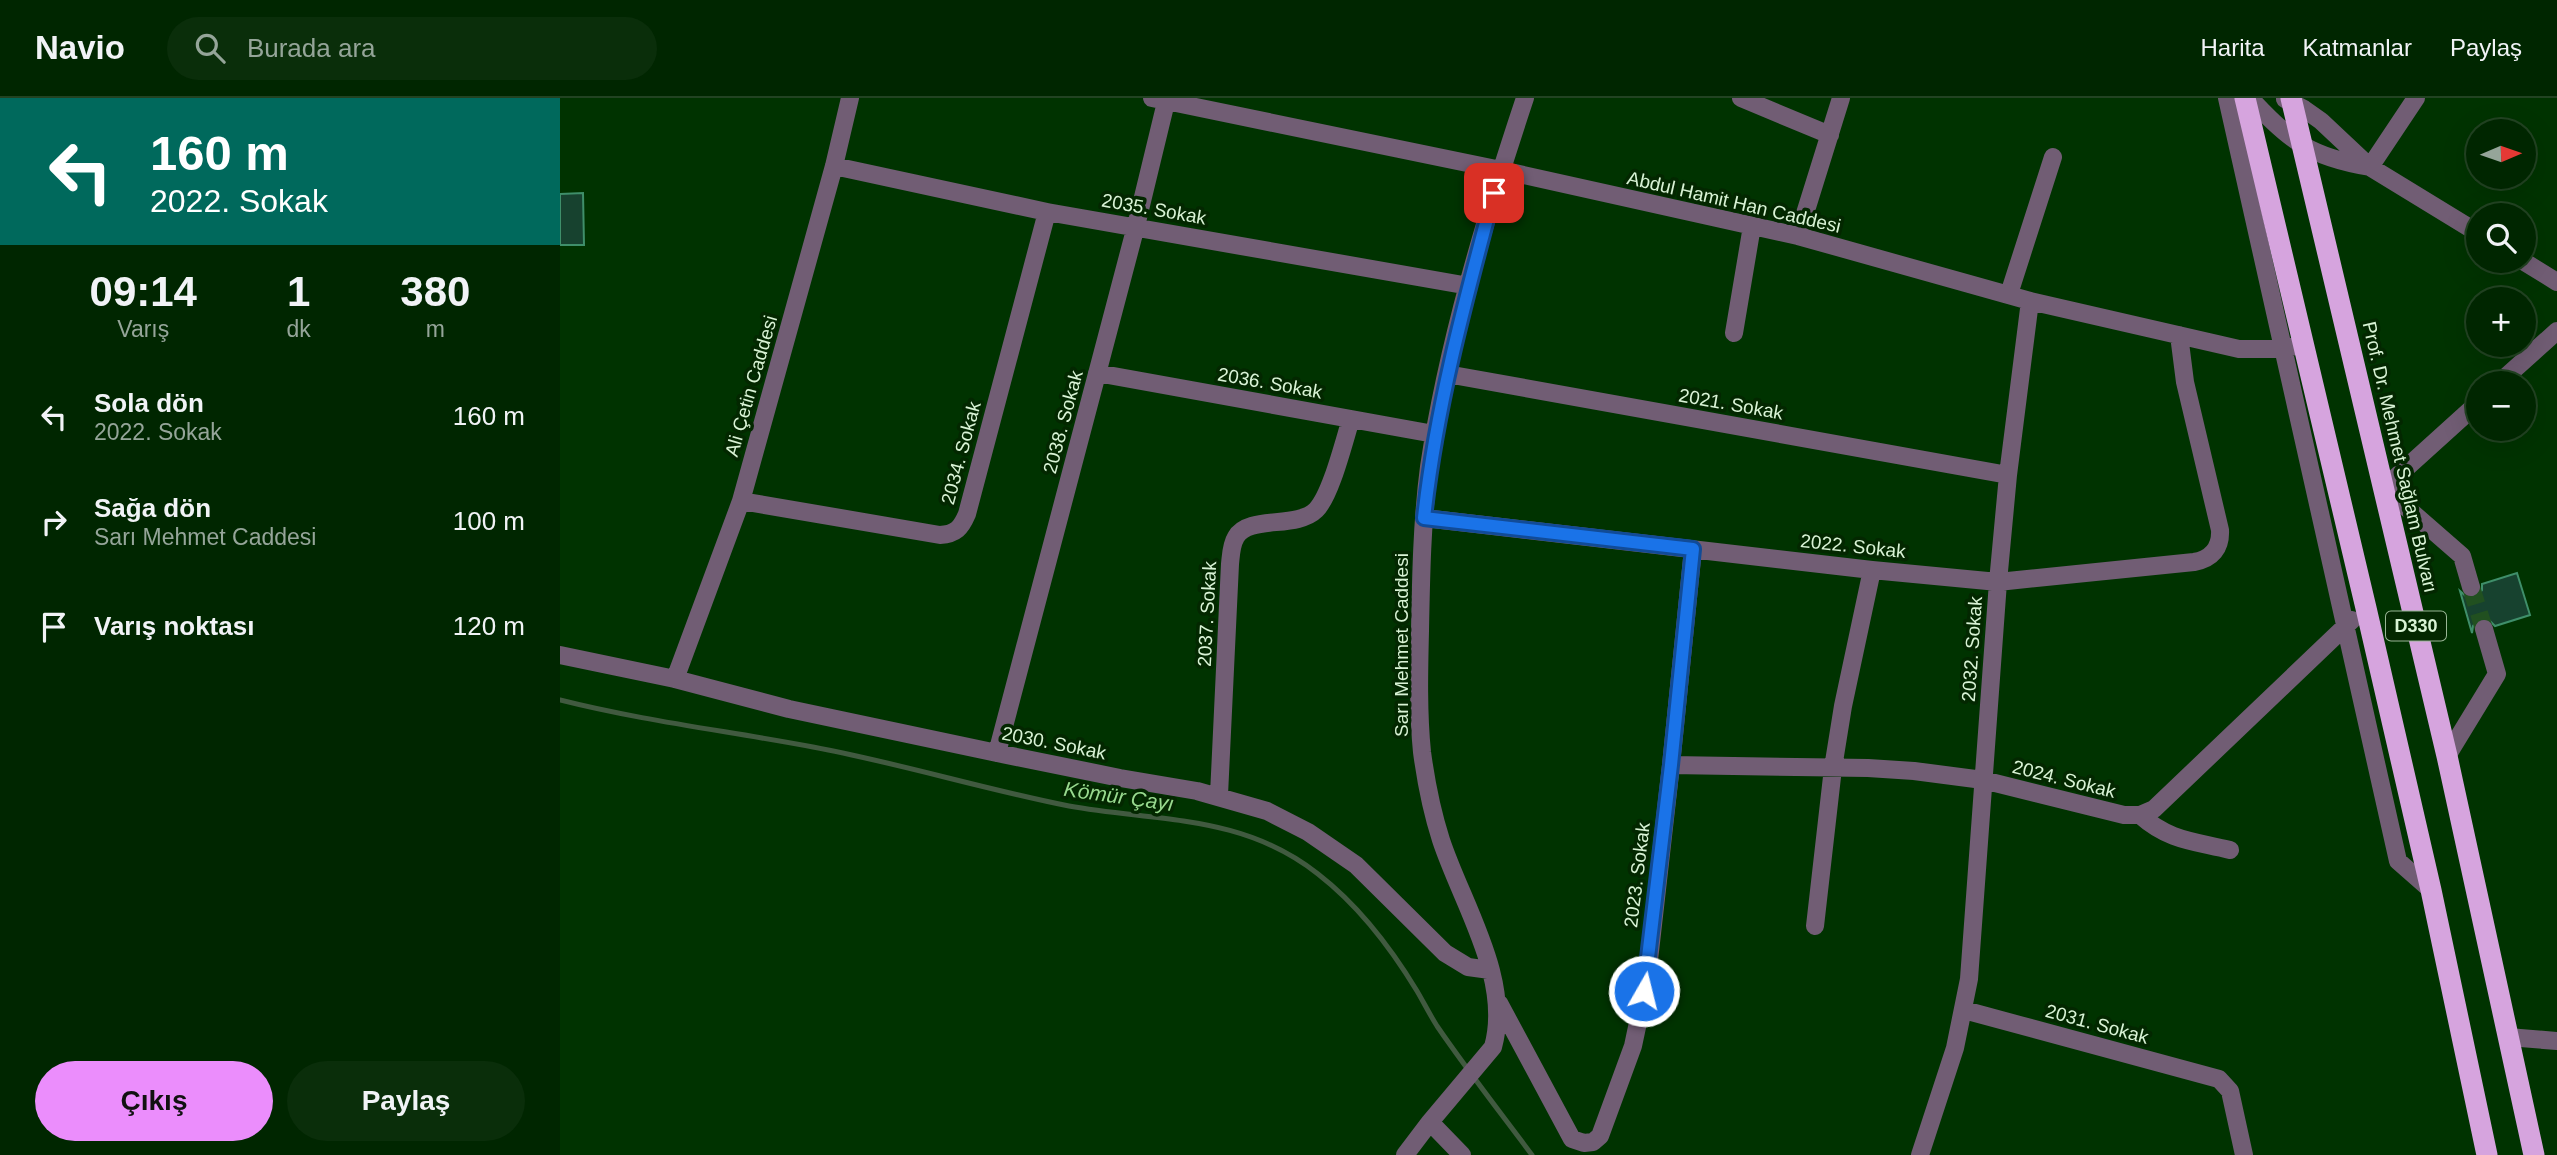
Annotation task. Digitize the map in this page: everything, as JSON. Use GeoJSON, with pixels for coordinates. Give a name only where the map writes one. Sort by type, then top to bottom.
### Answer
{"type":"FeatureCollection","features":[{"type":"Feature","properties":{"kind":"highway","name":"D330"},"geometry":{"type":"LineString","coordinates":[[2248,98],[2293,347],[2366,608],[2431,890],[2487,1155]]}},
{"type":"Feature","properties":{"kind":"highway","name":"Prof. Dr. Mehmet Sağlam Bulvarı"},"geometry":{"type":"LineString","coordinates":[[2288,99],[2303,147],[2447,756],[2534,1155]]}},
{"type":"Feature","properties":{"kind":"street","name":"Ali Çetin Caddesi"},"geometry":{"type":"LineString","coordinates":[[675,680],[741,501],[834,166],[850,98]]}},
{"type":"Feature","properties":{"kind":"street","name":"Sarı Mehmet Caddesi"},"geometry":{"type":"LineString","coordinates":[[1405,1155],[1484,1060],[1497,1035],[1497,1000],[1490,970],[1441,841],[1425,779],[1419,702],[1424,518],[1434,434],[1447,374],[1501,170],[1525,98]]}},
{"type":"Feature","properties":{"kind":"street"},"geometry":{"type":"LineString","coordinates":[[1741,98],[1830,135]]}},
{"type":"Feature","properties":{"kind":"street"},"geometry":{"type":"LineString","coordinates":[[1798,236],[1841,98]]}},
{"type":"Feature","properties":{"kind":"street"},"geometry":{"type":"LineString","coordinates":[[2227,98],[2293,347],[2347,625],[2398,861],[2431,890]]}},
{"type":"Feature","properties":{"kind":"street"},"geometry":{"type":"LineString","coordinates":[[2248,98],[2286,135],[2303,147],[2327,158],[2370,167]]}},
{"type":"Feature","properties":{"kind":"street"},"geometry":{"type":"LineString","coordinates":[[2370,167],[2416,98]]}},
{"type":"Feature","properties":{"kind":"street","name":"Abdul Hamit Han Caddesi"},"geometry":{"type":"LineString","coordinates":[[1162,99],[1798,236],[2030,301],[2239,349],[2293,347]]}},
{"type":"Feature","properties":{"kind":"street","name":"2038. Sokak"},"geometry":{"type":"LineString","coordinates":[[997,753],[1136,226],[1162,99]]}},
{"type":"Feature","properties":{"kind":"street"},"geometry":{"type":"LineString","coordinates":[[2288,99],[2335,132],[2370,167],[2466,226]]}},
{"type":"Feature","properties":{"kind":"street"},"geometry":{"type":"LineString","coordinates":[[2009,294],[2053,157]]}},
{"type":"Feature","properties":{"kind":"street","name":"2035. Sokak"},"geometry":{"type":"LineString","coordinates":[[834,166],[1047,212],[1469,286]]}},
{"type":"Feature","properties":{"kind":"street","name":"2034. Sokak"},"geometry":{"type":"LineString","coordinates":[[741,501],[940,535],[953,534],[967,514],[1047,212]]}},
{"type":"Feature","properties":{"kind":"street"},"geometry":{"type":"LineString","coordinates":[[1734,333],[1752,226]]}},
{"type":"Feature","properties":{"kind":"street"},"geometry":{"type":"LineString","coordinates":[[2536,269],[2557,282]]}},
{"type":"Feature","properties":{"kind":"street"},"geometry":{"type":"LineString","coordinates":[[1998,582],[2008,475],[2030,301]]}},
{"type":"Feature","properties":{"kind":"street"},"geometry":{"type":"LineString","coordinates":[[2512,371],[2557,331]]}},
{"type":"Feature","properties":{"kind":"street","name":"2032. Sokak"},"geometry":{"type":"LineString","coordinates":[[1920,1155],[1955,1048],[1969,979],[1998,582],[2194,562],[2214,553],[2220,542],[2220,530],[2185,382],[2179,335]]}},
{"type":"Feature","properties":{"kind":"street","name":"2036. Sokak"},"geometry":{"type":"LineString","coordinates":[[1097,373],[1434,434]]}},
{"type":"Feature","properties":{"kind":"street","name":"2021. Sokak"},"geometry":{"type":"LineString","coordinates":[[1447,374],[2008,475]]}},
{"type":"Feature","properties":{"kind":"street"},"geometry":{"type":"LineString","coordinates":[[2466,414],[2384,488],[2462,556],[2471,587]]}},
{"type":"Feature","properties":{"kind":"street","name":"2037. Sokak"},"geometry":{"type":"LineString","coordinates":[[1219,795],[1230,564],[1236,537],[1241,531],[1251,527],[1294,520],[1317,509],[1330,482],[1351,419]]}},
{"type":"Feature","properties":{"kind":"street","name":"2022. Sokak"},"geometry":{"type":"LineString","coordinates":[[1424,518],[1998,582]]}},
{"type":"Feature","properties":{"kind":"street","name":"2023. Sokak"},"geometry":{"type":"LineString","coordinates":[[1497,1000],[1572,1139],[1584,1143],[1593,1142],[1600,1136],[1633,1046],[1648,969],[1693,549]]}},
{"type":"Feature","properties":{"kind":"street"},"geometry":{"type":"LineString","coordinates":[[1815,926],[1833,768],[1843,706],[1872,570]]}},
{"type":"Feature","properties":{"kind":"street"},"geometry":{"type":"LineString","coordinates":[[2230,850],[2173,837],[2159,831],[2140,816],[2154,808],[2366,608]]}},
{"type":"Feature","properties":{"kind":"street"},"geometry":{"type":"LineString","coordinates":[[2447,756],[2497,674],[2484,629]]}},
{"type":"Feature","properties":{"kind":"street","name":"2030. Sokak"},"geometry":{"type":"LineString","coordinates":[[560,656],[675,680],[789,709],[997,753],[1219,795],[1267,811],[1308,832],[1356,865],[1445,953],[1468,967],[1490,970]]}},
{"type":"Feature","properties":{"kind":"street","name":"2024. Sokak"},"geometry":{"type":"LineString","coordinates":[[1671,765],[1914,771],[1983,780],[2101,811],[2140,816]]}},
{"type":"Feature","properties":{"kind":"street","name":"2031. Sokak"},"geometry":{"type":"LineString","coordinates":[[1964,1010],[2219,1079],[2230,1091],[2244,1155]]}},
{"type":"Feature","properties":{"kind":"street"},"geometry":{"type":"LineString","coordinates":[[2508,1037],[2557,1041]]}},
{"type":"Feature","properties":{"kind":"street"},"geometry":{"type":"LineString","coordinates":[[1430,1122],[1462,1155]]}},
{"type":"Feature","properties":{"kind":"building"},"geometry":{"type":"Polygon","coordinates":[[[583,193],[584,245],[560,245],[560,194],[583,193]]]}},
{"type":"Feature","properties":{"kind":"building"},"geometry":{"type":"Polygon","coordinates":[[[2517,573],[2530,615],[2495,626],[2487,618],[2480,618],[2473,626],[2472,633],[2460,591],[2468,598],[2475,598],[2482,590],[2482,584],[2517,573]]]}},
{"type":"Feature","properties":{"kind":"waterway","name":"Kömür Çayı"},"geometry":{"type":"LineString","coordinates":[[560,700],[654,720],[845,753],[1069,806],[1199,824],[1260,840],[1318,874],[1347,899],[1373,928],[1417,991],[1437,1026],[1532,1155]]}},
{"type":"Feature","properties":{"kind":"tunnel"},"geometry":{"type":"LineString","coordinates":[[2471,587],[2484,629]]}},
{"type":"Feature","properties":{"kind":"route"},"geometry":{"type":"LineString","coordinates":[[1494,193],[1434,434],[1424,518],[1693,549],[1644,991]]}}]}
